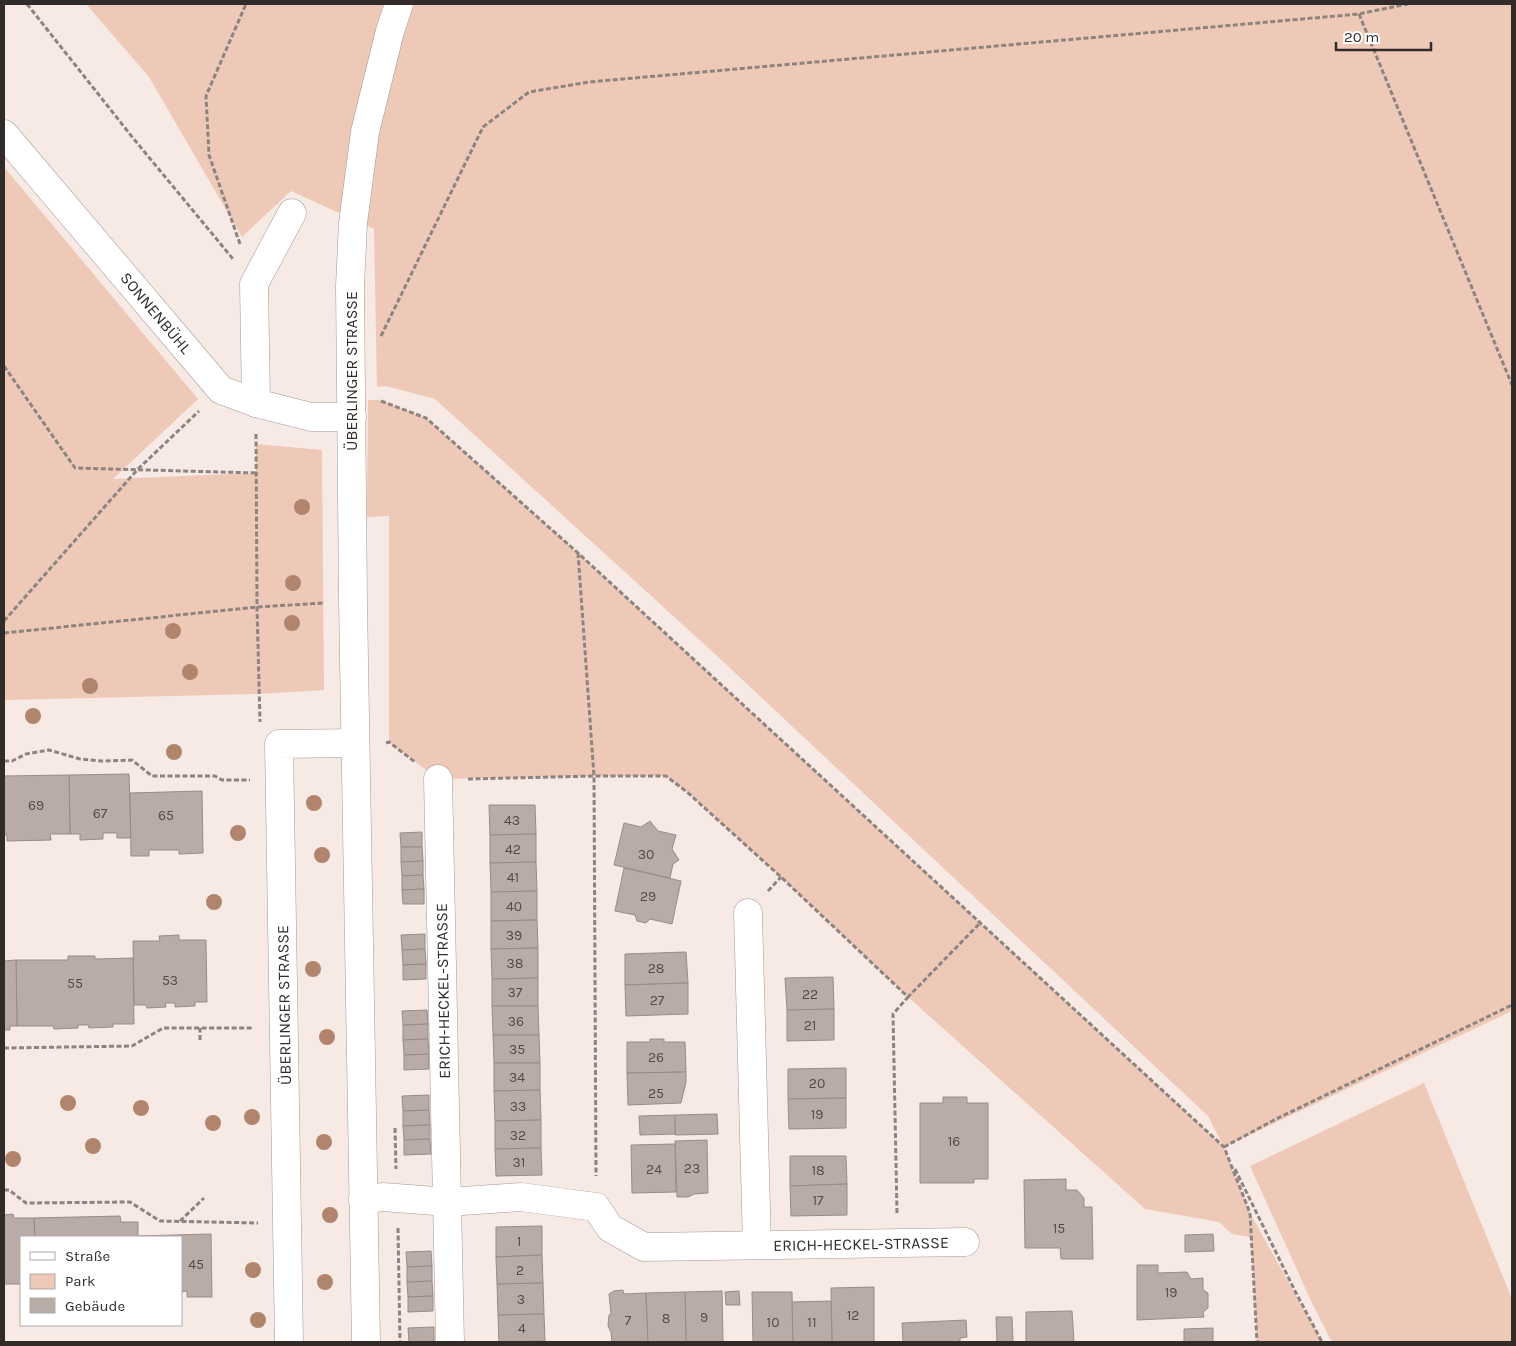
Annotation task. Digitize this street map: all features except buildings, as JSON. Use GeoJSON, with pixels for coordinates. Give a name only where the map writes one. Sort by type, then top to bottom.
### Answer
{"type":"FeatureCollection","features":[{"type":"Feature","properties":{"kind":"street","name":"ÜBERLINGER STRASSE"},"geometry":{"type":"LineString","coordinates":[[366,1342],[355,743],[350,286],[353,223],[366,132],[390,31],[400,4]]}},
{"type":"Feature","properties":{"kind":"street","name":"SONNENBÜHL"},"geometry":{"type":"LineString","coordinates":[[4,134],[221,390],[256,403],[311,418],[351,408]]}},
{"type":"Feature","properties":{"kind":"street"},"geometry":{"type":"LineString","coordinates":[[256,403],[254,284],[292,214]]}},
{"type":"Feature","properties":{"kind":"street"},"geometry":{"type":"LineString","coordinates":[[270,735],[355,743]]}},
{"type":"Feature","properties":{"kind":"street","name":"ÜBERLINGER STRASSE"},"geometry":{"type":"LineString","coordinates":[[270,735],[284,1028],[288,1342]]}},
{"type":"Feature","properties":{"kind":"street","name":"ERICH-HECKEL-STRASSE"},"geometry":{"type":"LineString","coordinates":[[438,779],[450,1342]]}},
{"type":"Feature","properties":{"kind":"street","name":"ERICH-HECKEL-STRASSE"},"geometry":{"type":"LineString","coordinates":[[748,913],[757,1245]]}},
{"type":"Feature","properties":{"kind":"street"},"geometry":{"type":"LineString","coordinates":[[363,1200],[383,1197],[448,1202],[521,1197],[596,1208]]}},
{"type":"Feature","properties":{"kind":"street","name":"ERICH-HECKEL-STRASSE"},"geometry":{"type":"LineString","coordinates":[[596,1208],[610,1228],[644,1246],[965,1242]]}},
{"type":"Feature","properties":{"kind":"path"},"geometry":{"type":"LineString","coordinates":[[27,4],[133,138],[254,284]]}},
{"type":"Feature","properties":{"kind":"path"},"geometry":{"type":"LineString","coordinates":[[246,4],[206,96],[210,154],[254,284]]}},
{"type":"Feature","properties":{"kind":"path"},"geometry":{"type":"LineString","coordinates":[[380,338],[483,128],[529,92],[589,82],[1359,14],[1408,4]]}},
{"type":"Feature","properties":{"kind":"path"},"geometry":{"type":"LineString","coordinates":[[1359,14],[1512,385]]}},
{"type":"Feature","properties":{"kind":"path"},"geometry":{"type":"LineString","coordinates":[[4,366],[75,468],[256,473]]}},
{"type":"Feature","properties":{"kind":"path"},"geometry":{"type":"LineString","coordinates":[[4,621],[137,470],[221,390]]}},
{"type":"Feature","properties":{"kind":"path"},"geometry":{"type":"LineString","coordinates":[[351,408],[379,400],[426,418],[578,552],[1224,1147],[1322,1342]]}},
{"type":"Feature","properties":{"kind":"path"},"geometry":{"type":"LineString","coordinates":[[256,403],[256,607],[270,735]]}},
{"type":"Feature","properties":{"kind":"path"},"geometry":{"type":"LineString","coordinates":[[578,552],[594,776],[596,1208]]}},
{"type":"Feature","properties":{"kind":"path"},"geometry":{"type":"LineString","coordinates":[[4,633],[256,607],[353,602]]}},
{"type":"Feature","properties":{"kind":"path"},"geometry":{"type":"LineString","coordinates":[[355,743],[389,742],[438,779],[666,776],[687,792],[774,871],[908,996]]}},
{"type":"Feature","properties":{"kind":"path"},"geometry":{"type":"LineString","coordinates":[[4,761],[12,761],[26,754],[49,750],[80,759],[102,761],[132,760],[152,776],[215,776],[222,780],[251,780]]}},
{"type":"Feature","properties":{"kind":"path"},"geometry":{"type":"LineString","coordinates":[[898,1243],[893,1014],[908,996],[980,923]]}},
{"type":"Feature","properties":{"kind":"path"},"geometry":{"type":"LineString","coordinates":[[1224,1147],[1276,1119],[1512,1005]]}},
{"type":"Feature","properties":{"kind":"path"},"geometry":{"type":"LineString","coordinates":[[4,1048],[132,1046],[163,1028],[284,1028]]}},
{"type":"Feature","properties":{"kind":"path"},"geometry":{"type":"LineString","coordinates":[[200,1028],[200,1040]]}},
{"type":"Feature","properties":{"kind":"path"},"geometry":{"type":"LineString","coordinates":[[1224,1147],[1250,1213],[1257,1342]]}},
{"type":"Feature","properties":{"kind":"path"},"geometry":{"type":"LineString","coordinates":[[4,1190],[9,1190],[26,1203],[130,1202],[160,1221],[286,1223]]}},
{"type":"Feature","properties":{"kind":"path"},"geometry":{"type":"LineString","coordinates":[[180,1221],[204,1198]]}},
{"type":"Feature","properties":{"kind":"green space"},"geometry":{"type":"Polygon","coordinates":[[[86,4],[1512,4],[1512,1011],[1224,1147],[1250,1213],[1322,1342],[1257,1342],[1251,1237],[1232,1234],[1219,1222],[1145,1209],[908,997],[781,877],[687,792],[666,776],[438,779],[389,742],[389,516],[367,517],[368,400],[379,400],[426,418],[578,553],[1223,1146],[1208,1116],[716,655],[435,399],[386,386],[377,387],[374,229],[291,191],[242,237],[149,77],[86,4]]]}},
{"type":"Feature","properties":{"kind":"green space"},"geometry":{"type":"Polygon","coordinates":[[[4,167],[198,399],[113,479],[256,473],[256,444],[322,450],[324,690],[259,694],[4,700],[4,167]]]}},
{"type":"Feature","properties":{"kind":"green space"},"geometry":{"type":"Polygon","coordinates":[[[1424,1083],[1512,1299],[1512,1342],[1332,1342],[1311,1301],[1250,1166],[1424,1083]]]}}]}
